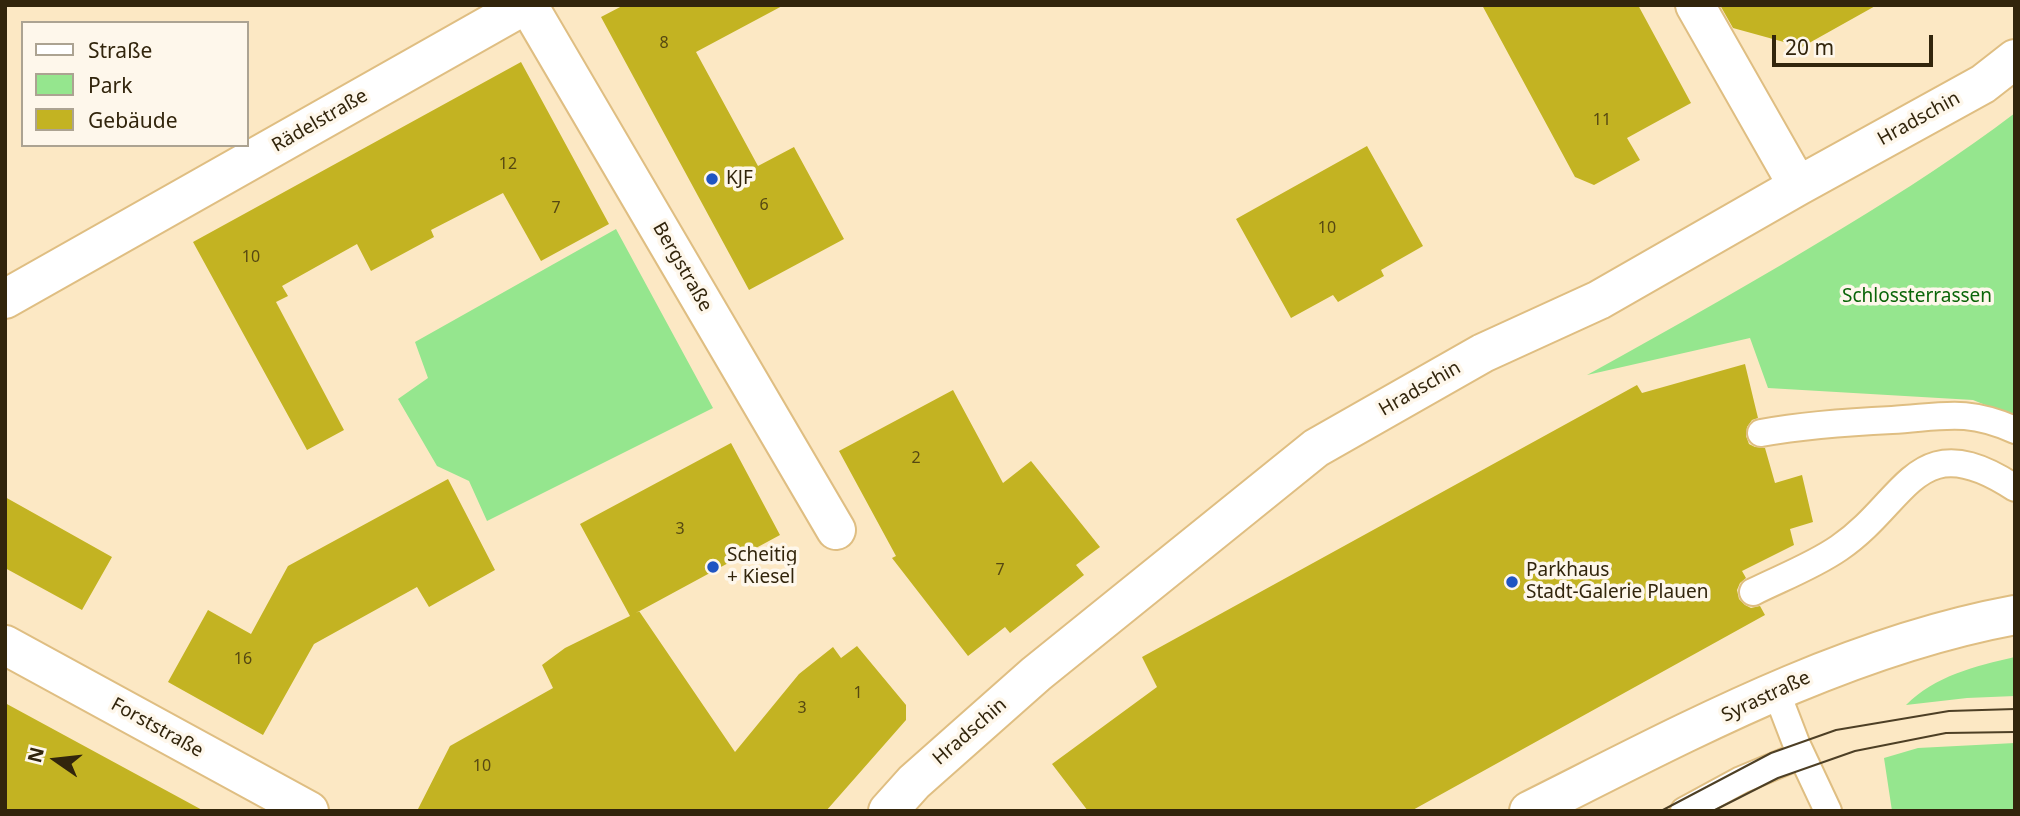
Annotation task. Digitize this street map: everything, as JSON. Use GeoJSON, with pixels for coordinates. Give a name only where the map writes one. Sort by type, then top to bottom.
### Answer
{"type":"FeatureCollection","features":[{"type":"Feature","properties":{"kind":"street","name":"Rädelstraße"},"geometry":{"type":"LineString","coordinates":[[5,299],[527,5]]}},
{"type":"Feature","properties":{"kind":"street","name":"Bergstraße"},"geometry":{"type":"LineString","coordinates":[[527,5],[835,530]]}},
{"type":"Feature","properties":{"kind":"street"},"geometry":{"type":"LineString","coordinates":[[1695,5],[1798,186]]}},
{"type":"Feature","properties":{"kind":"street","name":"Hradschin"},"geometry":{"type":"LineString","coordinates":[[888,811],[914,782],[1036,674],[1316,448],[1483,353],[1599,300],[1983,84],[2015,59]]}},
{"type":"Feature","properties":{"kind":"street","name":"Syrastraße"},"geometry":{"type":"LineString","coordinates":[[1529,811],[1776,691],[1858,657],[1928,635],[2015,615]]}},
{"type":"Feature","properties":{"kind":"street","name":"Forststraße"},"geometry":{"type":"LineString","coordinates":[[5,645],[309,811]]}},
{"type":"Feature","properties":{"kind":"lane"},"geometry":{"type":"LineString","coordinates":[[1761,433],[1807,425],[1951,414],[1982,418],[2015,430]]}},
{"type":"Feature","properties":{"kind":"lane"},"geometry":{"type":"LineString","coordinates":[[1753,592],[1837,549],[1863,529],[1903,484],[1932,467],[1944,463],[1969,464],[1992,473],[2015,488]]}},
{"type":"Feature","properties":{"kind":"lane"},"geometry":{"type":"LineString","coordinates":[[1776,691],[1801,755],[1828,811]]}},
{"type":"Feature","properties":{"kind":"lane"},"geometry":{"type":"LineString","coordinates":[[1684,811],[1741,780],[1801,755]]}},
{"type":"Feature","properties":{"kind":"green space","name":"Schlossterrassen"},"geometry":{"type":"Polygon","coordinates":[[[2015,113],[2015,417],[1973,400],[1768,388],[1750,338],[1587,375],[1868,213],[1953,158],[2015,113]]]}},
{"type":"Feature","properties":{"kind":"green space"},"geometry":{"type":"Polygon","coordinates":[[[616,229],[713,408],[487,521],[469,481],[437,466],[398,399],[428,378],[415,342],[616,229]]]}},
{"type":"Feature","properties":{"kind":"green space"},"geometry":{"type":"Polygon","coordinates":[[[2015,657],[2015,696],[1906,705],[1943,679],[1971,668],[2015,657]]]}},
{"type":"Feature","properties":{"kind":"green space"},"geometry":{"type":"Polygon","coordinates":[[[2015,743],[2015,811],[1892,811],[1884,758],[1918,748],[2015,743]]]}},
{"type":"Feature","properties":{"kind":"building"},"geometry":{"type":"Polygon","coordinates":[[[624,5],[784,5],[696,52],[758,166],[794,147],[844,239],[749,290],[601,17],[624,5]]]}},
{"type":"Feature","properties":{"kind":"building"},"geometry":{"type":"Polygon","coordinates":[[[1482,5],[1638,5],[1691,103],[1627,138],[1640,160],[1594,185],[1575,177],[1482,5]]]}},
{"type":"Feature","properties":{"kind":"building"},"geometry":{"type":"Polygon","coordinates":[[[1720,5],[1877,5],[1802,47],[1733,28],[1720,5]]]}},
{"type":"Feature","properties":{"kind":"building"},"geometry":{"type":"Polygon","coordinates":[[[521,62],[609,224],[541,261],[503,193],[431,230],[434,237],[371,271],[357,244],[282,286],[288,296],[276,302],[344,430],[307,450],[193,242],[521,62]]]}},
{"type":"Feature","properties":{"kind":"building"},"geometry":{"type":"Polygon","coordinates":[[[1367,146],[1423,246],[1381,270],[1384,276],[1338,302],[1333,295],[1291,318],[1236,219],[1367,146]]]}},
{"type":"Feature","properties":{"kind":"building","name":"Parkhaus Stadt-Galerie Plauen"},"geometry":{"type":"Polygon","coordinates":[[[1745,364],[1758,418],[1752,420],[1747,427],[1749,444],[1765,448],[1775,483],[1802,475],[1813,522],[1790,529],[1794,545],[1742,571],[1746,578],[1737,590],[1739,599],[1751,608],[1760,606],[1765,615],[1411,811],[1088,811],[1052,764],[1157,687],[1142,657],[1637,385],[1642,393],[1745,364]]]}},
{"type":"Feature","properties":{"kind":"building"},"geometry":{"type":"Polygon","coordinates":[[[953,390],[1003,483],[1031,461],[1100,547],[1076,565],[1084,575],[1010,633],[1005,627],[968,656],[892,558],[896,556],[839,451],[953,390]]]}},
{"type":"Feature","properties":{"kind":"building"},"geometry":{"type":"Polygon","coordinates":[[[731,443],[780,535],[639,611],[735,752],[799,674],[833,647],[841,658],[857,646],[906,705],[906,720],[826,811],[417,811],[450,746],[553,688],[542,665],[565,648],[630,616],[580,524],[731,443]]]}},
{"type":"Feature","properties":{"kind":"building"},"geometry":{"type":"Polygon","coordinates":[[[448,479],[495,570],[429,607],[417,587],[314,644],[263,735],[168,682],[208,610],[251,634],[288,566],[448,479]]]}},
{"type":"Feature","properties":{"kind":"building"},"geometry":{"type":"Polygon","coordinates":[[[5,497],[112,557],[82,610],[5,568],[5,497]]]}},
{"type":"Feature","properties":{"kind":"building"},"geometry":{"type":"Polygon","coordinates":[[[5,703],[204,811],[5,811],[5,703]]]}},
{"type":"Feature","properties":{"kind":"tram line"},"geometry":{"type":"LineString","coordinates":[[1661,811],[1771,753],[1836,730],[1949,711],[2015,709]]}},
{"type":"Feature","properties":{"kind":"tram line"},"geometry":{"type":"LineString","coordinates":[[1713,811],[1778,778],[1855,751],[1946,733],[2015,732]]}},
{"type":"Feature","properties":{"kind":"place","name":"KJF"},"geometry":{"type":"Point","coordinates":[712,179]}},
{"type":"Feature","properties":{"kind":"place","name":"Scheitig + Kiesel"},"geometry":{"type":"Point","coordinates":[713,567]}},
{"type":"Feature","properties":{"kind":"place","name":"Parkhaus Stadt-Galerie Plauen"},"geometry":{"type":"Point","coordinates":[1512,582]}}]}
